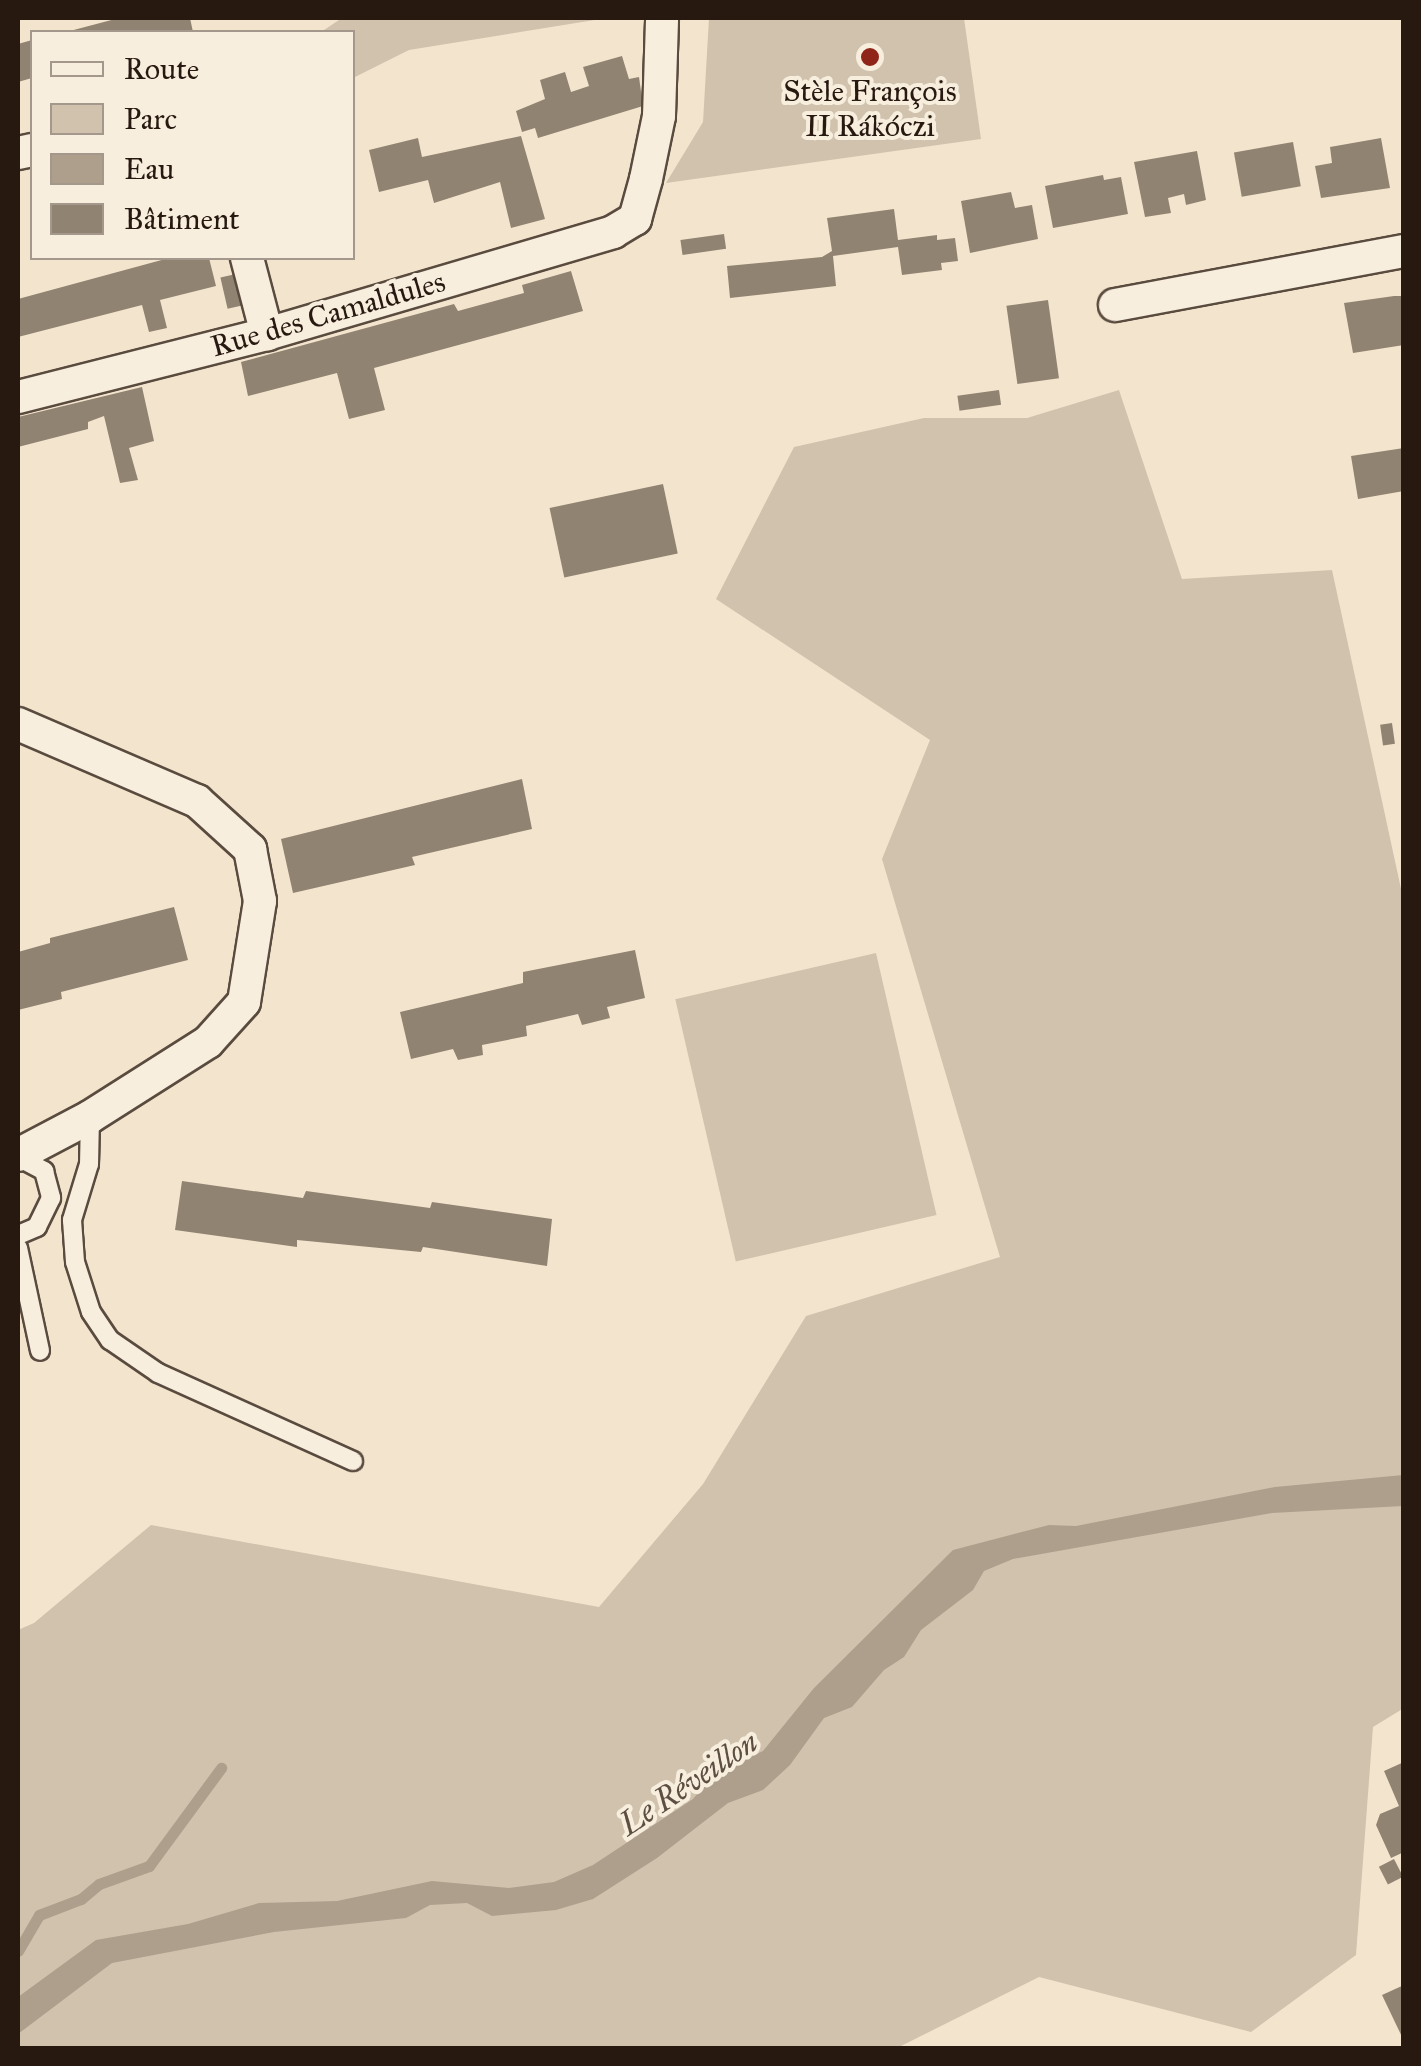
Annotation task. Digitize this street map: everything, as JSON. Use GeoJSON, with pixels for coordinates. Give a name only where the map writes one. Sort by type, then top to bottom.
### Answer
{"type":"FeatureCollection","features":[{"type":"Feature","properties":{"kind":"street","name":"Rue des Camaldules"},"geometry":{"type":"LineString","coordinates":[[18,396],[266,334],[613,232],[635,219],[659,116],[662,18]]}},
{"type":"Feature","properties":{"kind":"street"},"geometry":{"type":"LineString","coordinates":[[1115,305],[1404,251]]}},
{"type":"Feature","properties":{"kind":"street"},"geometry":{"type":"LineString","coordinates":[[248,260],[266,334]]}},
{"type":"Feature","properties":{"kind":"street"},"geometry":{"type":"LineString","coordinates":[[18,724],[197,801],[250,850],[260,902],[244,1002],[208,1042],[90,1117],[18,1156]]}},
{"type":"Feature","properties":{"kind":"lane"},"geometry":{"type":"LineString","coordinates":[[90,1117],[89,1164],[72,1220],[75,1262],[91,1312],[110,1340],[158,1373],[354,1461]]}},
{"type":"Feature","properties":{"kind":"lane"},"geometry":{"type":"LineString","coordinates":[[18,1156],[44,1171],[51,1198],[37,1227],[18,1235]]}},
{"type":"Feature","properties":{"kind":"lane"},"geometry":{"type":"LineString","coordinates":[[18,1248],[40,1351]]}},
{"type":"Feature","properties":{"kind":"green space"},"geometry":{"type":"Polygon","coordinates":[[[342,18],[607,18],[409,50],[355,77],[355,30],[324,30],[342,18]]]}},
{"type":"Feature","properties":{"kind":"green space"},"geometry":{"type":"Polygon","coordinates":[[[709,18],[964,18],[981,139],[666,183],[703,122],[709,18]]]}},
{"type":"Feature","properties":{"kind":"green space"},"geometry":{"type":"Polygon","coordinates":[[[1119,390],[1182,579],[1332,570],[1403,898],[1404,1708],[1373,1727],[1356,1955],[1251,2032],[1039,1977],[897,2048],[18,2048],[18,1630],[34,1623],[151,1525],[599,1607],[703,1484],[806,1316],[1000,1257],[882,859],[930,740],[716,599],[794,447],[924,418],[1027,418],[1119,390]]]}},
{"type":"Feature","properties":{"kind":"green space"},"geometry":{"type":"Polygon","coordinates":[[[876,953],[937,1215],[736,1261],[675,999],[876,953]]]}},
{"type":"Feature","properties":{"kind":"water"},"geometry":{"type":"Polygon","coordinates":[[[1403,1475],[1403,1506],[1272,1513],[1013,1559],[984,1571],[973,1590],[921,1630],[904,1657],[884,1670],[852,1707],[824,1718],[790,1765],[763,1790],[728,1803],[657,1858],[593,1899],[556,1910],[492,1916],[467,1903],[430,1905],[406,1918],[274,1932],[112,1963],[18,2034],[18,1997],[96,1940],[188,1924],[259,1903],[337,1901],[432,1881],[509,1888],[554,1882],[593,1865],[693,1799],[713,1775],[763,1751],[814,1688],[953,1550],[1049,1525],[1076,1526],[1275,1487],[1403,1475]]]}},
{"type":"Feature","properties":{"kind":"building"},"geometry":{"type":"Polygon","coordinates":[[[119,18],[190,18],[193,30],[74,30],[119,18]]]}},
{"type":"Feature","properties":{"kind":"building"},"geometry":{"type":"Polygon","coordinates":[[[30,41],[30,79],[18,82],[18,44],[30,41]]]}},
{"type":"Feature","properties":{"kind":"building"},"geometry":{"type":"Polygon","coordinates":[[[622,56],[629,79],[639,77],[643,106],[538,138],[535,128],[522,132],[516,111],[545,99],[540,80],[565,72],[571,92],[589,86],[583,67],[622,56]]]}},
{"type":"Feature","properties":{"kind":"building"},"geometry":{"type":"Polygon","coordinates":[[[521,136],[545,219],[511,228],[500,182],[434,203],[428,180],[379,192],[369,150],[418,138],[422,157],[521,136]]]}},
{"type":"Feature","properties":{"kind":"building"},"geometry":{"type":"Polygon","coordinates":[[[1381,138],[1390,188],[1321,198],[1315,166],[1332,163],[1330,147],[1381,138]]]}},
{"type":"Feature","properties":{"kind":"building"},"geometry":{"type":"Polygon","coordinates":[[[1293,142],[1301,186],[1242,197],[1234,152],[1293,142]]]}},
{"type":"Feature","properties":{"kind":"building"},"geometry":{"type":"Polygon","coordinates":[[[1197,151],[1206,200],[1186,205],[1184,194],[1168,198],[1171,213],[1145,217],[1134,162],[1197,151]]]}},
{"type":"Feature","properties":{"kind":"building"},"geometry":{"type":"Polygon","coordinates":[[[1103,175],[1104,180],[1121,177],[1128,214],[1053,228],[1045,186],[1103,175]]]}},
{"type":"Feature","properties":{"kind":"building"},"geometry":{"type":"Polygon","coordinates":[[[1011,192],[1015,208],[1032,205],[1038,239],[970,253],[961,201],[1011,192]]]}},
{"type":"Feature","properties":{"kind":"building"},"geometry":{"type":"Polygon","coordinates":[[[894,209],[898,240],[937,235],[937,240],[955,238],[958,261],[941,263],[942,270],[902,275],[898,247],[833,256],[836,286],[730,298],[727,266],[822,257],[832,251],[827,218],[894,209]]]}},
{"type":"Feature","properties":{"kind":"building"},"geometry":{"type":"Polygon","coordinates":[[[724,234],[726,249],[683,255],[680,240],[724,234]]]}},
{"type":"Feature","properties":{"kind":"building"},"geometry":{"type":"Polygon","coordinates":[[[162,260],[210,260],[216,286],[160,300],[167,328],[149,332],[142,305],[18,337],[18,299],[162,260]]]}},
{"type":"Feature","properties":{"kind":"building"},"geometry":{"type":"Polygon","coordinates":[[[571,271],[583,311],[374,368],[385,410],[349,419],[337,373],[248,396],[241,362],[454,304],[458,311],[524,293],[522,285],[571,271]]]}},
{"type":"Feature","properties":{"kind":"building"},"geometry":{"type":"Polygon","coordinates":[[[236,274],[243,305],[228,309],[220,278],[236,274]]]}},
{"type":"Feature","properties":{"kind":"building"},"geometry":{"type":"Polygon","coordinates":[[[1404,296],[1404,345],[1353,353],[1344,303],[1404,296]]]}},
{"type":"Feature","properties":{"kind":"building"},"geometry":{"type":"Polygon","coordinates":[[[1048,300],[1059,378],[1017,384],[1006,306],[1048,300]]]}},
{"type":"Feature","properties":{"kind":"building"},"geometry":{"type":"Polygon","coordinates":[[[142,387],[154,441],[129,448],[138,480],[120,483],[104,416],[88,422],[88,429],[18,447],[18,417],[142,387]]]}},
{"type":"Feature","properties":{"kind":"building"},"geometry":{"type":"Polygon","coordinates":[[[999,390],[1001,405],[959,411],[957,396],[999,390]]]}},
{"type":"Feature","properties":{"kind":"building"},"geometry":{"type":"Polygon","coordinates":[[[1404,448],[1404,491],[1358,499],[1351,456],[1404,448]]]}},
{"type":"Feature","properties":{"kind":"building"},"geometry":{"type":"Polygon","coordinates":[[[663,484],[678,553],[564,578],[550,508],[663,484]]]}},
{"type":"Feature","properties":{"kind":"building"},"geometry":{"type":"Polygon","coordinates":[[[1392,723],[1395,744],[1383,745],[1380,725],[1392,723]]]}},
{"type":"Feature","properties":{"kind":"building"},"geometry":{"type":"Polygon","coordinates":[[[522,779],[532,829],[412,857],[415,865],[293,893],[281,839],[522,779]]]}},
{"type":"Feature","properties":{"kind":"building"},"geometry":{"type":"Polygon","coordinates":[[[174,907],[188,960],[61,992],[62,999],[18,1010],[18,952],[50,943],[50,938],[174,907]]]}},
{"type":"Feature","properties":{"kind":"building"},"geometry":{"type":"Polygon","coordinates":[[[635,950],[645,998],[607,1007],[610,1018],[582,1025],[578,1014],[526,1026],[527,1036],[482,1045],[483,1055],[458,1060],[453,1049],[411,1059],[400,1012],[523,983],[523,972],[635,950]]]}},
{"type":"Feature","properties":{"kind":"building"},"geometry":{"type":"Polygon","coordinates":[[[182,1181],[303,1198],[306,1191],[430,1208],[432,1202],[552,1219],[547,1266],[423,1247],[421,1252],[297,1240],[297,1247],[175,1230],[182,1181]]]}},
{"type":"Feature","properties":{"kind":"building"},"geometry":{"type":"Polygon","coordinates":[[[1404,1762],[1404,1852],[1391,1858],[1376,1825],[1380,1814],[1399,1806],[1384,1771],[1404,1762]]]}},
{"type":"Feature","properties":{"kind":"building"},"geometry":{"type":"Polygon","coordinates":[[[1394,1859],[1403,1877],[1388,1885],[1379,1867],[1394,1859]]]}},
{"type":"Feature","properties":{"kind":"building"},"geometry":{"type":"Polygon","coordinates":[[[1404,1985],[1404,2041],[1382,1995],[1404,1985]]]}},
{"type":"Feature","properties":{"kind":"waterway"},"geometry":{"type":"LineString","coordinates":[[18,1951],[39,1915],[81,1899],[99,1884],[149,1866],[221,1768]]}},
{"type":"Feature","properties":{"kind":"place","name":"Stèle François II Rákóczi"},"geometry":{"type":"Point","coordinates":[870,57]}},
{"type":"Feature","properties":{"kind":"water label","name":"Le Réveillon"},"geometry":{"type":"Point","coordinates":[689,1784]}}]}
